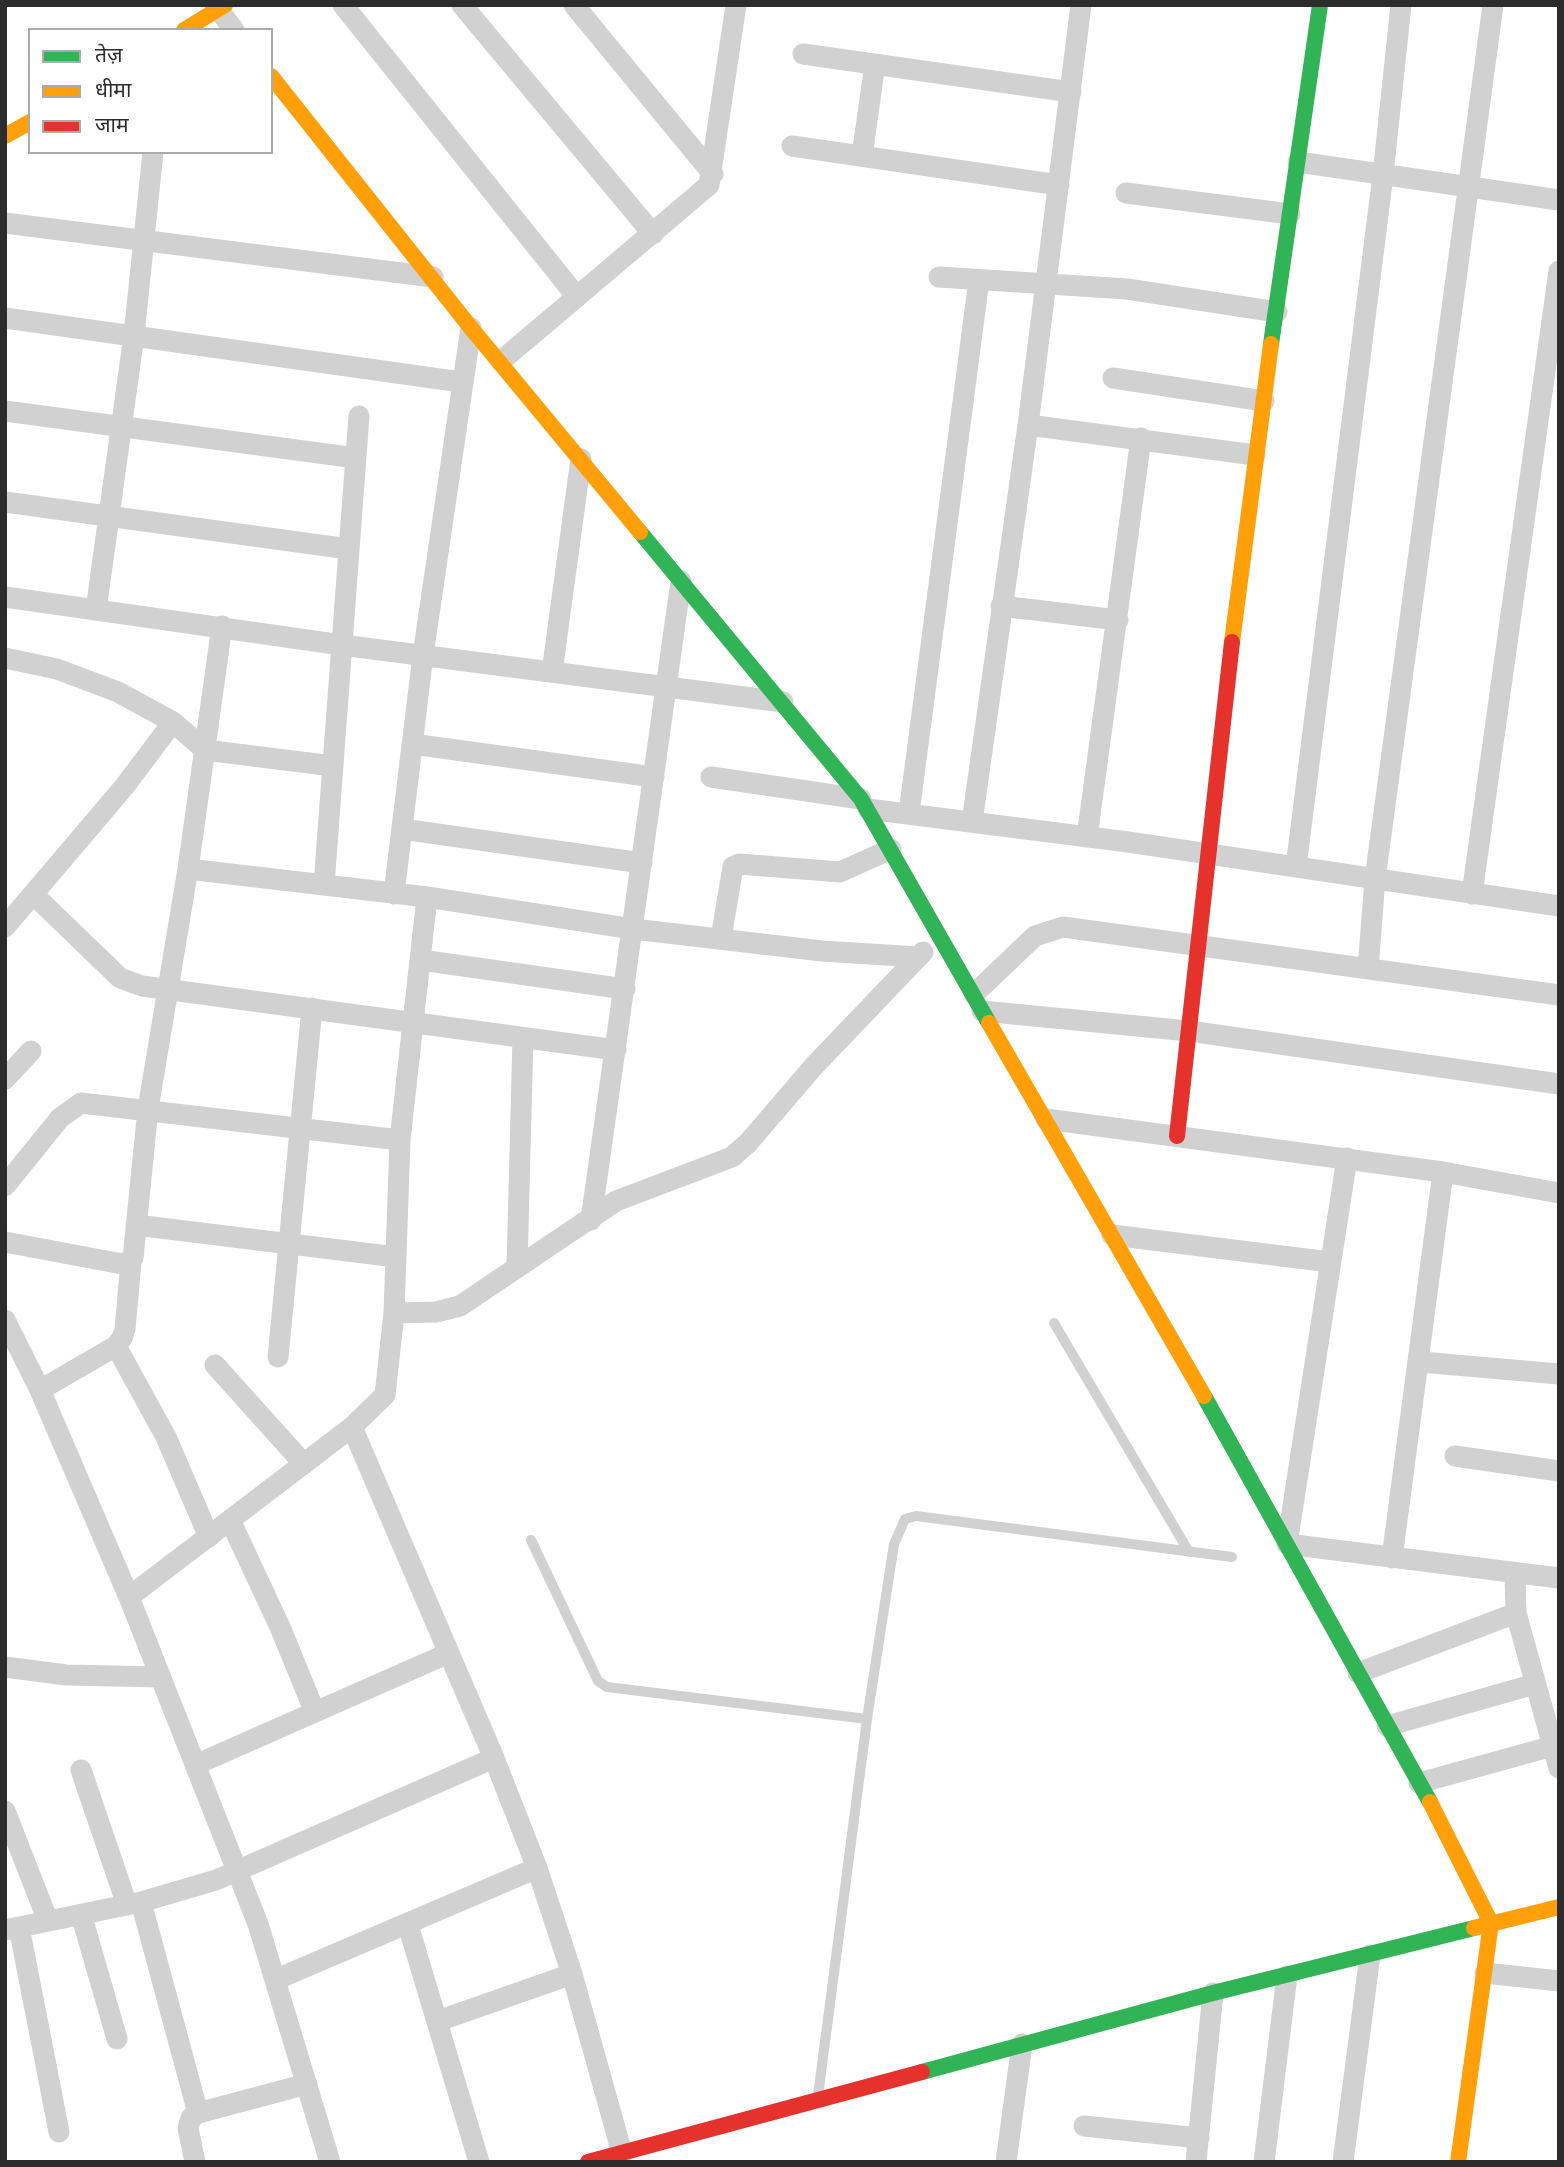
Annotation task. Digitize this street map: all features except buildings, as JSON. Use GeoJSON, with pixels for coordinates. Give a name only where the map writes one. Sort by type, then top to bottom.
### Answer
{"type":"FeatureCollection","features":[{"type":"Feature","properties":{"kind":"street"},"geometry":{"type":"LineString","coordinates":[[343,5],[577,297]]}},
{"type":"Feature","properties":{"kind":"street"},"geometry":{"type":"LineString","coordinates":[[462,5],[540,95],[653,234]]}},
{"type":"Feature","properties":{"kind":"street"},"geometry":{"type":"LineString","coordinates":[[573,5],[713,174]]}},
{"type":"Feature","properties":{"kind":"street"},"geometry":{"type":"LineString","coordinates":[[501,361],[703,193],[713,174],[736,5]]}},
{"type":"Feature","properties":{"kind":"street"},"geometry":{"type":"LineString","coordinates":[[972,822],[1028,425],[1081,5]]}},
{"type":"Feature","properties":{"kind":"street"},"geometry":{"type":"LineString","coordinates":[[1177,1136],[1199,948],[1206,854],[1255,455],[1320,5]]}},
{"type":"Feature","properties":{"kind":"street"},"geometry":{"type":"LineString","coordinates":[[1296,867],[1384,175],[1401,5]]}},
{"type":"Feature","properties":{"kind":"street"},"geometry":{"type":"LineString","coordinates":[[1368,970],[1375,879],[1493,5]]}},
{"type":"Feature","properties":{"kind":"street"},"geometry":{"type":"LineString","coordinates":[[187,28],[219,7],[233,28]]}},
{"type":"Feature","properties":{"kind":"street"},"geometry":{"type":"LineString","coordinates":[[803,54],[1070,92]]}},
{"type":"Feature","properties":{"kind":"street"},"geometry":{"type":"LineString","coordinates":[[862,156],[875,64]]}},
{"type":"Feature","properties":{"kind":"street"},"geometry":{"type":"LineString","coordinates":[[273,78],[471,328],[865,804],[1112,1235],[1419,1783],[1491,1923],[1458,2162]]}},
{"type":"Feature","properties":{"kind":"street"},"geometry":{"type":"LineString","coordinates":[[5,136],[28,123]]}},
{"type":"Feature","properties":{"kind":"street"},"geometry":{"type":"LineString","coordinates":[[792,146],[1059,186]]}},
{"type":"Feature","properties":{"kind":"street"},"geometry":{"type":"LineString","coordinates":[[96,610],[134,335],[153,154]]}},
{"type":"Feature","properties":{"kind":"street"},"geometry":{"type":"LineString","coordinates":[[1298,162],[1559,200]]}},
{"type":"Feature","properties":{"kind":"street"},"geometry":{"type":"LineString","coordinates":[[1126,193],[1290,214]]}},
{"type":"Feature","properties":{"kind":"street"},"geometry":{"type":"LineString","coordinates":[[5,223],[433,277]]}},
{"type":"Feature","properties":{"kind":"street"},"geometry":{"type":"LineString","coordinates":[[1472,894],[1559,271]]}},
{"type":"Feature","properties":{"kind":"street"},"geometry":{"type":"LineString","coordinates":[[939,277],[1127,289],[1277,312]]}},
{"type":"Feature","properties":{"kind":"street"},"geometry":{"type":"LineString","coordinates":[[909,813],[979,280]]}},
{"type":"Feature","properties":{"kind":"street"},"geometry":{"type":"LineString","coordinates":[[5,318],[461,382]]}},
{"type":"Feature","properties":{"kind":"street"},"geometry":{"type":"LineString","coordinates":[[394,894],[423,655],[471,328]]}},
{"type":"Feature","properties":{"kind":"street"},"geometry":{"type":"LineString","coordinates":[[1113,379],[1264,401]]}},
{"type":"Feature","properties":{"kind":"street"},"geometry":{"type":"LineString","coordinates":[[5,411],[356,458]]}},
{"type":"Feature","properties":{"kind":"street"},"geometry":{"type":"LineString","coordinates":[[324,885],[359,416]]}},
{"type":"Feature","properties":{"kind":"street"},"geometry":{"type":"LineString","coordinates":[[1028,425],[1255,455]]}},
{"type":"Feature","properties":{"kind":"street"},"geometry":{"type":"LineString","coordinates":[[1087,837],[1141,438]]}},
{"type":"Feature","properties":{"kind":"street"},"geometry":{"type":"LineString","coordinates":[[552,672],[581,459]]}},
{"type":"Feature","properties":{"kind":"street"},"geometry":{"type":"LineString","coordinates":[[5,502],[349,549]]}},
{"type":"Feature","properties":{"kind":"street"},"geometry":{"type":"LineString","coordinates":[[591,1220],[681,581]]}},
{"type":"Feature","properties":{"kind":"street"},"geometry":{"type":"LineString","coordinates":[[5,597],[342,645],[782,702]]}},
{"type":"Feature","properties":{"kind":"street"},"geometry":{"type":"LineString","coordinates":[[1001,606],[1118,620]]}},
{"type":"Feature","properties":{"kind":"street"},"geometry":{"type":"LineString","coordinates":[[40,1390],[116,1346],[125,1329],[148,1110],[188,869],[222,626]]}},
{"type":"Feature","properties":{"kind":"street"},"geometry":{"type":"LineString","coordinates":[[5,658],[57,669],[90,680],[173,722],[205,750],[333,766]]}},
{"type":"Feature","properties":{"kind":"street"},"geometry":{"type":"LineString","coordinates":[[5,927],[124,787],[173,722]]}},
{"type":"Feature","properties":{"kind":"street"},"geometry":{"type":"LineString","coordinates":[[412,744],[654,777]]}},
{"type":"Feature","properties":{"kind":"street"},"geometry":{"type":"LineString","coordinates":[[711,777],[909,813],[1559,906]]}},
{"type":"Feature","properties":{"kind":"street"},"geometry":{"type":"LineString","coordinates":[[402,829],[642,863]]}},
{"type":"Feature","properties":{"kind":"street"},"geometry":{"type":"LineString","coordinates":[[721,938],[733,867],[739,864],[840,872],[891,849]]}},
{"type":"Feature","properties":{"kind":"street"},"geometry":{"type":"LineString","coordinates":[[188,869],[427,897],[633,929],[822,951],[918,957]]}},
{"type":"Feature","properties":{"kind":"street"},"geometry":{"type":"LineString","coordinates":[[33,894],[120,978],[142,986],[617,1050]]}},
{"type":"Feature","properties":{"kind":"street"},"geometry":{"type":"LineString","coordinates":[[129,1597],[352,1427],[378,1404],[387,1388],[394,1313],[400,1140],[427,897]]}},
{"type":"Feature","properties":{"kind":"street"},"geometry":{"type":"LineString","coordinates":[[978,1002],[1035,936],[1049,929],[1077,928],[1199,948],[1559,995]]}},
{"type":"Feature","properties":{"kind":"street"},"geometry":{"type":"LineString","coordinates":[[394,1313],[436,1312],[460,1306],[622,1198],[732,1157],[939,935]]}},
{"type":"Feature","properties":{"kind":"street"},"geometry":{"type":"LineString","coordinates":[[421,960],[625,989]]}},
{"type":"Feature","properties":{"kind":"street"},"geometry":{"type":"LineString","coordinates":[[978,1002],[1559,1084]]}},
{"type":"Feature","properties":{"kind":"street"},"geometry":{"type":"LineString","coordinates":[[278,1357],[298,1127],[312,1008]]}},
{"type":"Feature","properties":{"kind":"street"},"geometry":{"type":"LineString","coordinates":[[517,1266],[523,1038]]}},
{"type":"Feature","properties":{"kind":"street"},"geometry":{"type":"LineString","coordinates":[[5,1079],[31,1051]]}},
{"type":"Feature","properties":{"kind":"street"},"geometry":{"type":"LineString","coordinates":[[5,1186],[69,1109],[92,1101],[400,1140]]}},
{"type":"Feature","properties":{"kind":"street"},"geometry":{"type":"LineString","coordinates":[[1046,1119],[1443,1172],[1559,1194]]}},
{"type":"Feature","properties":{"kind":"street"},"geometry":{"type":"LineString","coordinates":[[1287,1544],[1347,1158]]}},
{"type":"Feature","properties":{"kind":"street"},"geometry":{"type":"LineString","coordinates":[[1392,1558],[1421,1362],[1443,1172]]}},
{"type":"Feature","properties":{"kind":"street"},"geometry":{"type":"LineString","coordinates":[[136,1224],[396,1257]]}},
{"type":"Feature","properties":{"kind":"street"},"geometry":{"type":"LineString","coordinates":[[1112,1235],[1330,1262]]}},
{"type":"Feature","properties":{"kind":"street"},"geometry":{"type":"LineString","coordinates":[[5,1242],[117,1264],[131,1262]]}},
{"type":"Feature","properties":{"kind":"street"},"geometry":{"type":"LineString","coordinates":[[5,1320],[40,1390],[129,1597],[238,1872],[277,1979],[330,2162]]}},
{"type":"Feature","properties":{"kind":"street"},"geometry":{"type":"LineString","coordinates":[[116,1346],[166,1437],[209,1537]]}},
{"type":"Feature","properties":{"kind":"street"},"geometry":{"type":"LineString","coordinates":[[1421,1362],[1559,1374]]}},
{"type":"Feature","properties":{"kind":"street"},"geometry":{"type":"LineString","coordinates":[[215,1365],[304,1464]]}},
{"type":"Feature","properties":{"kind":"street"},"geometry":{"type":"LineString","coordinates":[[352,1427],[494,1758],[537,1868],[572,1974],[622,2153]]}},
{"type":"Feature","properties":{"kind":"street"},"geometry":{"type":"LineString","coordinates":[[1455,1456],[1559,1471]]}},
{"type":"Feature","properties":{"kind":"street"},"geometry":{"type":"LineString","coordinates":[[230,1520],[314,1710]]}},
{"type":"Feature","properties":{"kind":"street"},"geometry":{"type":"LineString","coordinates":[[1287,1544],[1559,1578]]}},
{"type":"Feature","properties":{"kind":"street"},"geometry":{"type":"LineString","coordinates":[[1515,1573],[1516,1613],[1559,1768]]}},
{"type":"Feature","properties":{"kind":"street"},"geometry":{"type":"LineString","coordinates":[[1358,1673],[1516,1613]]}},
{"type":"Feature","properties":{"kind":"street"},"geometry":{"type":"LineString","coordinates":[[195,1765],[314,1710],[449,1653]]}},
{"type":"Feature","properties":{"kind":"street"},"geometry":{"type":"LineString","coordinates":[[5,1667],[66,1675],[161,1677]]}},
{"type":"Feature","properties":{"kind":"street"},"geometry":{"type":"LineString","coordinates":[[1387,1726],[1535,1684]]}},
{"type":"Feature","properties":{"kind":"street"},"geometry":{"type":"LineString","coordinates":[[1419,1783],[1553,1746]]}},
{"type":"Feature","properties":{"kind":"street"},"geometry":{"type":"LineString","coordinates":[[59,2132],[12,1929],[134,1903],[238,1872],[494,1758]]}},
{"type":"Feature","properties":{"kind":"street"},"geometry":{"type":"LineString","coordinates":[[81,1770],[134,1903],[198,2113]]}},
{"type":"Feature","properties":{"kind":"street"},"geometry":{"type":"LineString","coordinates":[[5,1811],[48,1921]]}},
{"type":"Feature","properties":{"kind":"street"},"geometry":{"type":"LineString","coordinates":[[277,1979],[537,1868]]}},
{"type":"Feature","properties":{"kind":"street"},"geometry":{"type":"LineString","coordinates":[[588,2162],[1213,1993],[1559,1907]]}},
{"type":"Feature","properties":{"kind":"street"},"geometry":{"type":"LineString","coordinates":[[81,1914],[117,2039]]}},
{"type":"Feature","properties":{"kind":"street"},"geometry":{"type":"LineString","coordinates":[[408,1925],[479,2162]]}},
{"type":"Feature","properties":{"kind":"street"},"geometry":{"type":"LineString","coordinates":[[1343,2162],[1370,1955]]}},
{"type":"Feature","properties":{"kind":"street"},"geometry":{"type":"LineString","coordinates":[[1485,1973],[1559,1981]]}},
{"type":"Feature","properties":{"kind":"street"},"geometry":{"type":"LineString","coordinates":[[438,2021],[572,1974]]}},
{"type":"Feature","properties":{"kind":"street"},"geometry":{"type":"LineString","coordinates":[[1264,2162],[1287,1976]]}},
{"type":"Feature","properties":{"kind":"street"},"geometry":{"type":"LineString","coordinates":[[1196,2162],[1213,1993]]}},
{"type":"Feature","properties":{"kind":"street"},"geometry":{"type":"LineString","coordinates":[[1006,2162],[1022,2044]]}},
{"type":"Feature","properties":{"kind":"street"},"geometry":{"type":"LineString","coordinates":[[195,2162],[188,2128],[191,2118],[198,2113],[307,2084]]}},
{"type":"Feature","properties":{"kind":"street"},"geometry":{"type":"LineString","coordinates":[[1084,2126],[1199,2138]]}},
{"type":"Feature","properties":{"kind":"lane"},"geometry":{"type":"LineString","coordinates":[[1054,1323],[1189,1552]]}},
{"type":"Feature","properties":{"kind":"lane"},"geometry":{"type":"LineString","coordinates":[[818,2098],[867,1718],[894,1544],[905,1519],[916,1516],[1232,1557]]}},
{"type":"Feature","properties":{"kind":"lane"},"geometry":{"type":"LineString","coordinates":[[531,1540],[598,1681],[607,1688],[867,1718]]}},
{"type":"Feature","properties":{"kind":"traffic: fast"},"geometry":{"type":"LineString","coordinates":[[1271,344],[1320,5]]}},
{"type":"Feature","properties":{"kind":"traffic: fast"},"geometry":{"type":"LineString","coordinates":[[640,532],[861,799],[989,1023]]}},
{"type":"Feature","properties":{"kind":"traffic: fast"},"geometry":{"type":"LineString","coordinates":[[1204,1396],[1430,1802]]}},
{"type":"Feature","properties":{"kind":"traffic: fast"},"geometry":{"type":"LineString","coordinates":[[922,2072],[1213,1993],[1474,1928]]}},
{"type":"Feature","properties":{"kind":"traffic: slow"},"geometry":{"type":"LineString","coordinates":[[187,28],[225,5]]}},
{"type":"Feature","properties":{"kind":"traffic: slow"},"geometry":{"type":"LineString","coordinates":[[273,79],[471,328],[640,532]]}},
{"type":"Feature","properties":{"kind":"traffic: slow"},"geometry":{"type":"LineString","coordinates":[[5,136],[28,123]]}},
{"type":"Feature","properties":{"kind":"traffic: slow"},"geometry":{"type":"LineString","coordinates":[[1232,642],[1271,344]]}},
{"type":"Feature","properties":{"kind":"traffic: slow"},"geometry":{"type":"LineString","coordinates":[[989,1023],[1204,1396]]}},
{"type":"Feature","properties":{"kind":"traffic: slow"},"geometry":{"type":"LineString","coordinates":[[1430,1802],[1491,1923],[1458,2162]]}},
{"type":"Feature","properties":{"kind":"traffic: slow"},"geometry":{"type":"LineString","coordinates":[[1474,1928],[1559,1907]]}},
{"type":"Feature","properties":{"kind":"traffic: jam"},"geometry":{"type":"LineString","coordinates":[[1177,1136],[1232,642]]}},
{"type":"Feature","properties":{"kind":"traffic: jam"},"geometry":{"type":"LineString","coordinates":[[588,2162],[922,2072]]}}]}
